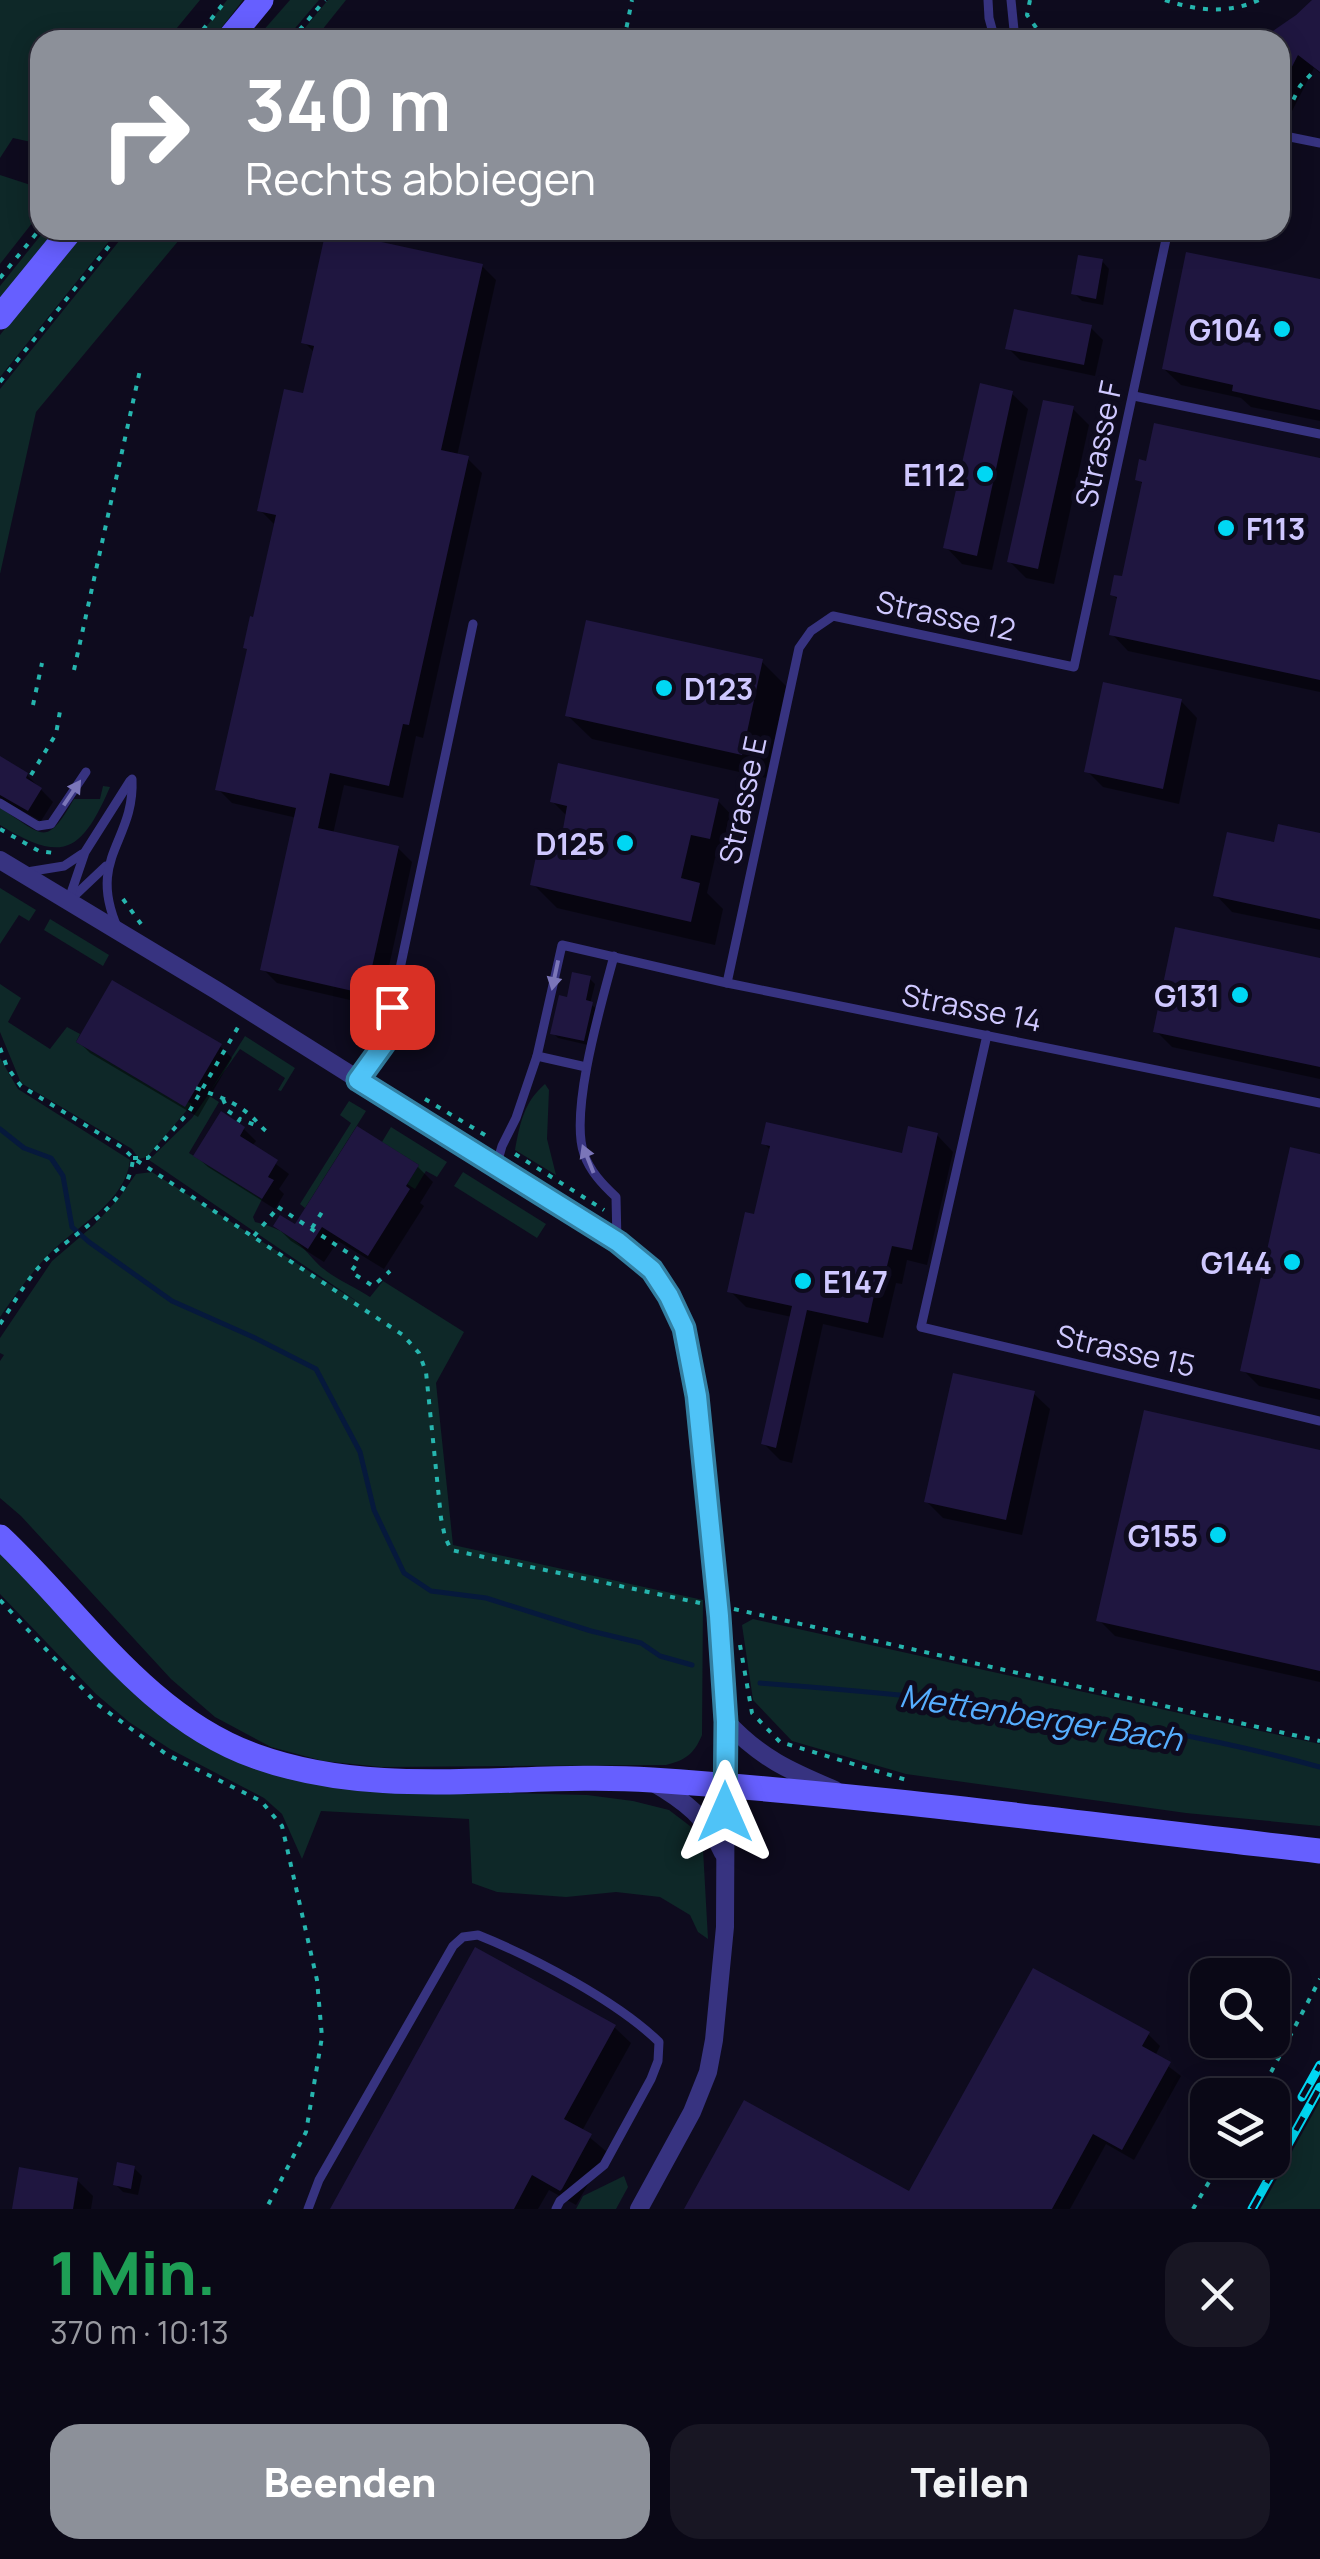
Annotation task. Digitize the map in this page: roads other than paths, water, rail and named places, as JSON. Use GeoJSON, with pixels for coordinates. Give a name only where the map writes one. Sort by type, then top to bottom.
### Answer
{"type":"FeatureCollection","features":[{"type":"Feature","properties":{"kind":"main road"},"geometry":{"type":"LineString","coordinates":[[236,30],[261,0]]}},
{"type":"Feature","properties":{"kind":"main road"},"geometry":{"type":"LineString","coordinates":[[0,317],[63,240]]}},
{"type":"Feature","properties":{"kind":"main road"},"geometry":{"type":"LineString","coordinates":[[0,1537],[142,1684],[177,1713],[253,1755],[312,1772],[366,1780],[647,1780],[725,1786],[1320,1851]]}},
{"type":"Feature","properties":{"kind":"street"},"geometry":{"type":"LineString","coordinates":[[0,860],[618,1242],[652,1270],[669,1296],[684,1328],[697,1396],[727,1608],[724,1960],[708,2072],[692,2112],[640,2209]]}},
{"type":"Feature","properties":{"kind":"street"},"geometry":{"type":"LineString","coordinates":[[726,1722],[751,1748],[778,1766],[854,1798]]}},
{"type":"Feature","properties":{"kind":"street"},"geometry":{"type":"LineString","coordinates":[[647,1780],[686,1802],[712,1829],[725,1857]]}},
{"type":"Feature","properties":{"kind":"lane"},"geometry":{"type":"LineString","coordinates":[[988,0],[992,30]]}},
{"type":"Feature","properties":{"kind":"lane"},"geometry":{"type":"LineString","coordinates":[[1011,0],[1014,30]]}},
{"type":"Feature","properties":{"kind":"lane"},"geometry":{"type":"LineString","coordinates":[[1290,135],[1320,143]]}},
{"type":"Feature","properties":{"kind":"lane","name":"Strasse F"},"geometry":{"type":"LineString","coordinates":[[1074,667],[1166,240]]}},
{"type":"Feature","properties":{"kind":"lane"},"geometry":{"type":"LineString","coordinates":[[1134,396],[1320,434]]}},
{"type":"Feature","properties":{"kind":"lane","name":"Strasse 12"},"geometry":{"type":"LineString","coordinates":[[810,631],[833,616],[1074,667]]}},
{"type":"Feature","properties":{"kind":"lane"},"geometry":{"type":"LineString","coordinates":[[358,1080],[384,1044],[473,624]]}},
{"type":"Feature","properties":{"kind":"lane","name":"Strasse E"},"geometry":{"type":"LineString","coordinates":[[727,982],[798,648],[810,631]]}},
{"type":"Feature","properties":{"kind":"lane"},"geometry":{"type":"LineString","coordinates":[[0,802],[38,826],[51,824],[86,772]]}},
{"type":"Feature","properties":{"kind":"lane"},"geometry":{"type":"LineString","coordinates":[[68,902],[85,852],[132,779],[133,803],[107,866],[107,900],[119,932]]}},
{"type":"Feature","properties":{"kind":"lane"},"geometry":{"type":"LineString","coordinates":[[21,872],[64,866],[85,852]]}},
{"type":"Feature","properties":{"kind":"lane"},"geometry":{"type":"LineString","coordinates":[[68,902],[107,866]]}},
{"type":"Feature","properties":{"kind":"lane","name":"Strasse 14"},"geometry":{"type":"LineString","coordinates":[[538,1056],[562,945],[1320,1103]]}},
{"type":"Feature","properties":{"kind":"lane"},"geometry":{"type":"LineString","coordinates":[[614,956],[586,1067],[582,1151],[597,1179],[616,1196],[618,1242]]}},
{"type":"Feature","properties":{"kind":"lane","name":"Strasse 15"},"geometry":{"type":"LineString","coordinates":[[987,1035],[921,1327],[1320,1422]]}},
{"type":"Feature","properties":{"kind":"lane"},"geometry":{"type":"LineString","coordinates":[[496,1167],[538,1056],[586,1067]]}},
{"type":"Feature","properties":{"kind":"lane"},"geometry":{"type":"LineString","coordinates":[[308,2209],[318,2180],[452,1946],[463,1937],[478,1935],[562,1977],[643,2026],[659,2042],[658,2061],[651,2079],[604,2164],[560,2201],[556,2209]]}},
{"type":"Feature","properties":{"kind":"waterway","name":"Mettenberger Bach"},"geometry":{"type":"LineString","coordinates":[[0,1129],[24,1148],[51,1158],[63,1176],[72,1227],[89,1242],[172,1301],[316,1369],[360,1452],[374,1510],[404,1573],[431,1591],[486,1598],[641,1643],[660,1656],[692,1665]]}},
{"type":"Feature","properties":{"kind":"waterway","name":"Mettenberger Bach"},"geometry":{"type":"LineString","coordinates":[[760,1683],[901,1695],[1112,1722],[1320,1767]]}},
{"type":"Feature","properties":{"kind":"railway"},"geometry":{"type":"LineString","coordinates":[[1302,2097],[1320,2065]]}},
{"type":"Feature","properties":{"kind":"railway"},"geometry":{"type":"LineString","coordinates":[[1252,2209],[1320,2087]]}},
{"type":"Feature","properties":{"kind":"place","name":"G104"},"geometry":{"type":"Point","coordinates":[1282,329]}},
{"type":"Feature","properties":{"kind":"place","name":"E112"},"geometry":{"type":"Point","coordinates":[985,474]}},
{"type":"Feature","properties":{"kind":"place","name":"F113"},"geometry":{"type":"Point","coordinates":[1226,528]}},
{"type":"Feature","properties":{"kind":"place","name":"D123"},"geometry":{"type":"Point","coordinates":[664,688]}},
{"type":"Feature","properties":{"kind":"place","name":"D125"},"geometry":{"type":"Point","coordinates":[625,843]}},
{"type":"Feature","properties":{"kind":"place","name":"G131"},"geometry":{"type":"Point","coordinates":[1240,995]}},
{"type":"Feature","properties":{"kind":"place","name":"G144"},"geometry":{"type":"Point","coordinates":[1292,1262]}},
{"type":"Feature","properties":{"kind":"place","name":"E147"},"geometry":{"type":"Point","coordinates":[803,1281]}},
{"type":"Feature","properties":{"kind":"place","name":"G155"},"geometry":{"type":"Point","coordinates":[1218,1535]}}]}
